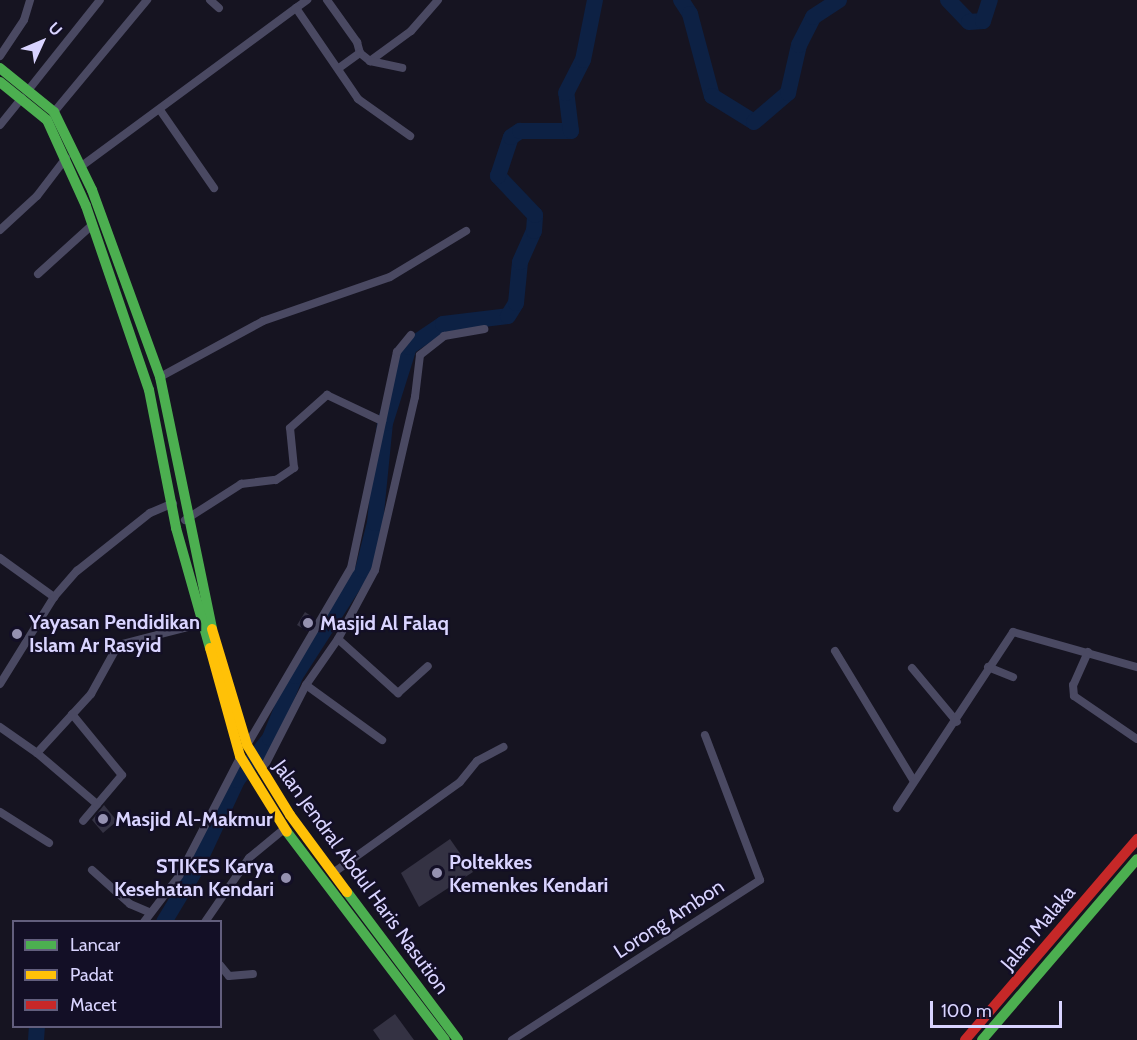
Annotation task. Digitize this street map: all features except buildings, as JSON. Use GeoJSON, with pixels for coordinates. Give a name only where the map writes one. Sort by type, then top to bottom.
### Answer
{"type":"FeatureCollection","features":[{"type":"Feature","properties":{"kind":"main road","name":"Jalan Jendral Abdul Haris Nasution"},"geometry":{"type":"LineString","coordinates":[[0,68],[27,93],[54,112],[83,165],[160,377],[176,502],[185,520],[234,721]]}},
{"type":"Feature","properties":{"kind":"main road","name":"Jalan Jendral Abdul Haris Nasution"},"geometry":{"type":"LineString","coordinates":[[0,82],[27,93],[47,120],[67,156],[149,390],[176,502],[200,624],[245,753],[284,829],[458,1040]]}},
{"type":"Feature","properties":{"kind":"main road","name":"Jalan Jendral Abdul Haris Nasution"},"geometry":{"type":"LineString","coordinates":[[257,776],[333,873],[370,932],[445,1040]]}},
{"type":"Feature","properties":{"kind":"main road","name":"Jalan Malaka"},"geometry":{"type":"LineString","coordinates":[[965,1040],[1137,839]]}},
{"type":"Feature","properties":{"kind":"main road","name":"Jalan Malaka"},"geometry":{"type":"LineString","coordinates":[[982,1040],[1137,860]]}},
{"type":"Feature","properties":{"kind":"street"},"geometry":{"type":"LineString","coordinates":[[0,56],[24,20],[30,0]]}},
{"type":"Feature","properties":{"kind":"street"},"geometry":{"type":"LineString","coordinates":[[0,125],[100,0]]}},
{"type":"Feature","properties":{"kind":"street"},"geometry":{"type":"LineString","coordinates":[[54,112],[147,0]]}},
{"type":"Feature","properties":{"kind":"street"},"geometry":{"type":"LineString","coordinates":[[210,0],[219,9]]}},
{"type":"Feature","properties":{"kind":"street"},"geometry":{"type":"LineString","coordinates":[[83,165],[306,0]]}},
{"type":"Feature","properties":{"kind":"street"},"geometry":{"type":"LineString","coordinates":[[327,0],[357,42],[360,53],[370,61],[402,68]]}},
{"type":"Feature","properties":{"kind":"street"},"geometry":{"type":"LineString","coordinates":[[370,61],[411,31],[438,0]]}},
{"type":"Feature","properties":{"kind":"street"},"geometry":{"type":"LineString","coordinates":[[296,8],[358,99],[410,136]]}},
{"type":"Feature","properties":{"kind":"street"},"geometry":{"type":"LineString","coordinates":[[339,68],[360,53]]}},
{"type":"Feature","properties":{"kind":"street"},"geometry":{"type":"LineString","coordinates":[[160,110],[214,188]]}},
{"type":"Feature","properties":{"kind":"street"},"geometry":{"type":"LineString","coordinates":[[0,230],[37,196],[67,156]]}},
{"type":"Feature","properties":{"kind":"street"},"geometry":{"type":"LineString","coordinates":[[38,274],[92,225]]}},
{"type":"Feature","properties":{"kind":"street"},"geometry":{"type":"LineString","coordinates":[[160,377],[263,321],[390,277],[466,231]]}},
{"type":"Feature","properties":{"kind":"street"},"geometry":{"type":"LineString","coordinates":[[257,776],[306,685],[338,639],[375,570],[415,397],[420,355],[444,336],[484,329]]}},
{"type":"Feature","properties":{"kind":"street"},"geometry":{"type":"LineString","coordinates":[[145,920],[179,876],[245,753],[351,568],[382,421],[394,385],[398,352],[411,335]]}},
{"type":"Feature","properties":{"kind":"street"},"geometry":{"type":"LineString","coordinates":[[185,520],[241,484],[276,480],[294,468],[290,428],[327,395],[382,421]]}},
{"type":"Feature","properties":{"kind":"street"},"geometry":{"type":"LineString","coordinates":[[0,684],[54,597],[106,546],[176,502]]}},
{"type":"Feature","properties":{"kind":"street"},"geometry":{"type":"LineString","coordinates":[[0,558],[54,597]]}},
{"type":"Feature","properties":{"kind":"street"},"geometry":{"type":"LineString","coordinates":[[37,753],[97,687],[118,645],[200,624]]}},
{"type":"Feature","properties":{"kind":"street"},"geometry":{"type":"LineString","coordinates":[[897,808],[914,780],[957,722],[1006,637],[1016,631],[1137,667]]}},
{"type":"Feature","properties":{"kind":"street"},"geometry":{"type":"LineString","coordinates":[[338,639],[398,693],[428,666]]}},
{"type":"Feature","properties":{"kind":"street"},"geometry":{"type":"LineString","coordinates":[[834,651],[914,780]]}},
{"type":"Feature","properties":{"kind":"street"},"geometry":{"type":"LineString","coordinates":[[1088,652],[1073,685],[1074,696],[1137,739]]}},
{"type":"Feature","properties":{"kind":"street"},"geometry":{"type":"LineString","coordinates":[[988,667],[1013,677]]}},
{"type":"Feature","properties":{"kind":"street"},"geometry":{"type":"LineString","coordinates":[[912,668],[957,722]]}},
{"type":"Feature","properties":{"kind":"street"},"geometry":{"type":"LineString","coordinates":[[306,685],[382,740]]}},
{"type":"Feature","properties":{"kind":"street"},"geometry":{"type":"LineString","coordinates":[[72,714],[122,775],[83,821]]}},
{"type":"Feature","properties":{"kind":"street"},"geometry":{"type":"LineString","coordinates":[[0,727],[37,753],[97,804]]}},
{"type":"Feature","properties":{"kind":"street","name":"Lorong Ambon"},"geometry":{"type":"LineString","coordinates":[[512,1040],[760,880],[705,735]]}},
{"type":"Feature","properties":{"kind":"street"},"geometry":{"type":"LineString","coordinates":[[333,873],[460,783],[477,761],[503,747]]}},
{"type":"Feature","properties":{"kind":"street"},"geometry":{"type":"LineString","coordinates":[[0,812],[49,843]]}},
{"type":"Feature","properties":{"kind":"street"},"geometry":{"type":"LineString","coordinates":[[206,920],[249,858],[284,829]]}},
{"type":"Feature","properties":{"kind":"street"},"geometry":{"type":"LineString","coordinates":[[92,870],[130,904],[149,912]]}},
{"type":"Feature","properties":{"kind":"street"},"geometry":{"type":"LineString","coordinates":[[222,967],[229,976],[253,974]]}},
{"type":"Feature","properties":{"kind":"waterway"},"geometry":{"type":"LineString","coordinates":[[165,920],[194,872],[237,780],[270,738],[295,676],[363,570],[375,523],[385,423],[409,347],[443,324],[508,316],[516,303],[520,262],[534,231],[535,215],[498,176],[511,137],[520,131],[571,131],[566,93],[583,60],[595,0]]}},
{"type":"Feature","properties":{"kind":"waterway"},"geometry":{"type":"LineString","coordinates":[[681,0],[690,14],[712,96],[754,122],[788,93],[799,45],[813,17],[839,0]]}},
{"type":"Feature","properties":{"kind":"waterway"},"geometry":{"type":"LineString","coordinates":[[948,0],[969,22],[983,21],[990,0]]}},
{"type":"Feature","properties":{"kind":"waterway"},"geometry":{"type":"LineString","coordinates":[[36,1040],[37,1028]]}},
{"type":"Feature","properties":{"kind":"traffic: fast"},"geometry":{"type":"LineString","coordinates":[[0,68],[54,112],[92,190],[160,377],[212,629]]}},
{"type":"Feature","properties":{"kind":"traffic: fast"},"geometry":{"type":"LineString","coordinates":[[0,82],[47,120],[86,206],[149,390],[176,528],[210,648]]}},
{"type":"Feature","properties":{"kind":"traffic: fast"},"geometry":{"type":"LineString","coordinates":[[287,832],[445,1040]]}},
{"type":"Feature","properties":{"kind":"traffic: fast"},"geometry":{"type":"LineString","coordinates":[[982,1040],[1137,859]]}},
{"type":"Feature","properties":{"kind":"traffic: fast"},"geometry":{"type":"LineString","coordinates":[[347,892],[458,1040]]}},
{"type":"Feature","properties":{"kind":"traffic: slow"},"geometry":{"type":"LineString","coordinates":[[212,629],[247,745],[290,815],[347,892]]}},
{"type":"Feature","properties":{"kind":"traffic: slow"},"geometry":{"type":"LineString","coordinates":[[210,648],[240,756],[287,832]]}},
{"type":"Feature","properties":{"kind":"traffic: jam"},"geometry":{"type":"LineString","coordinates":[[965,1040],[1137,839]]}},
{"type":"Feature","properties":{"kind":"place","name":"Masjid Al Falaq"},"geometry":{"type":"Point","coordinates":[308,623]}},
{"type":"Feature","properties":{"kind":"place","name":"Yayasan Pendidikan Islam Ar Rasyid"},"geometry":{"type":"Point","coordinates":[17,634]}},
{"type":"Feature","properties":{"kind":"place","name":"Masjid Al-Makmur"},"geometry":{"type":"Point","coordinates":[103,819]}},
{"type":"Feature","properties":{"kind":"place","name":"Poltekkes Kemenkes Kendari"},"geometry":{"type":"Point","coordinates":[437,873]}},
{"type":"Feature","properties":{"kind":"place","name":"STIKES Karya Kesehatan Kendari"},"geometry":{"type":"Point","coordinates":[286,878]}}]}
